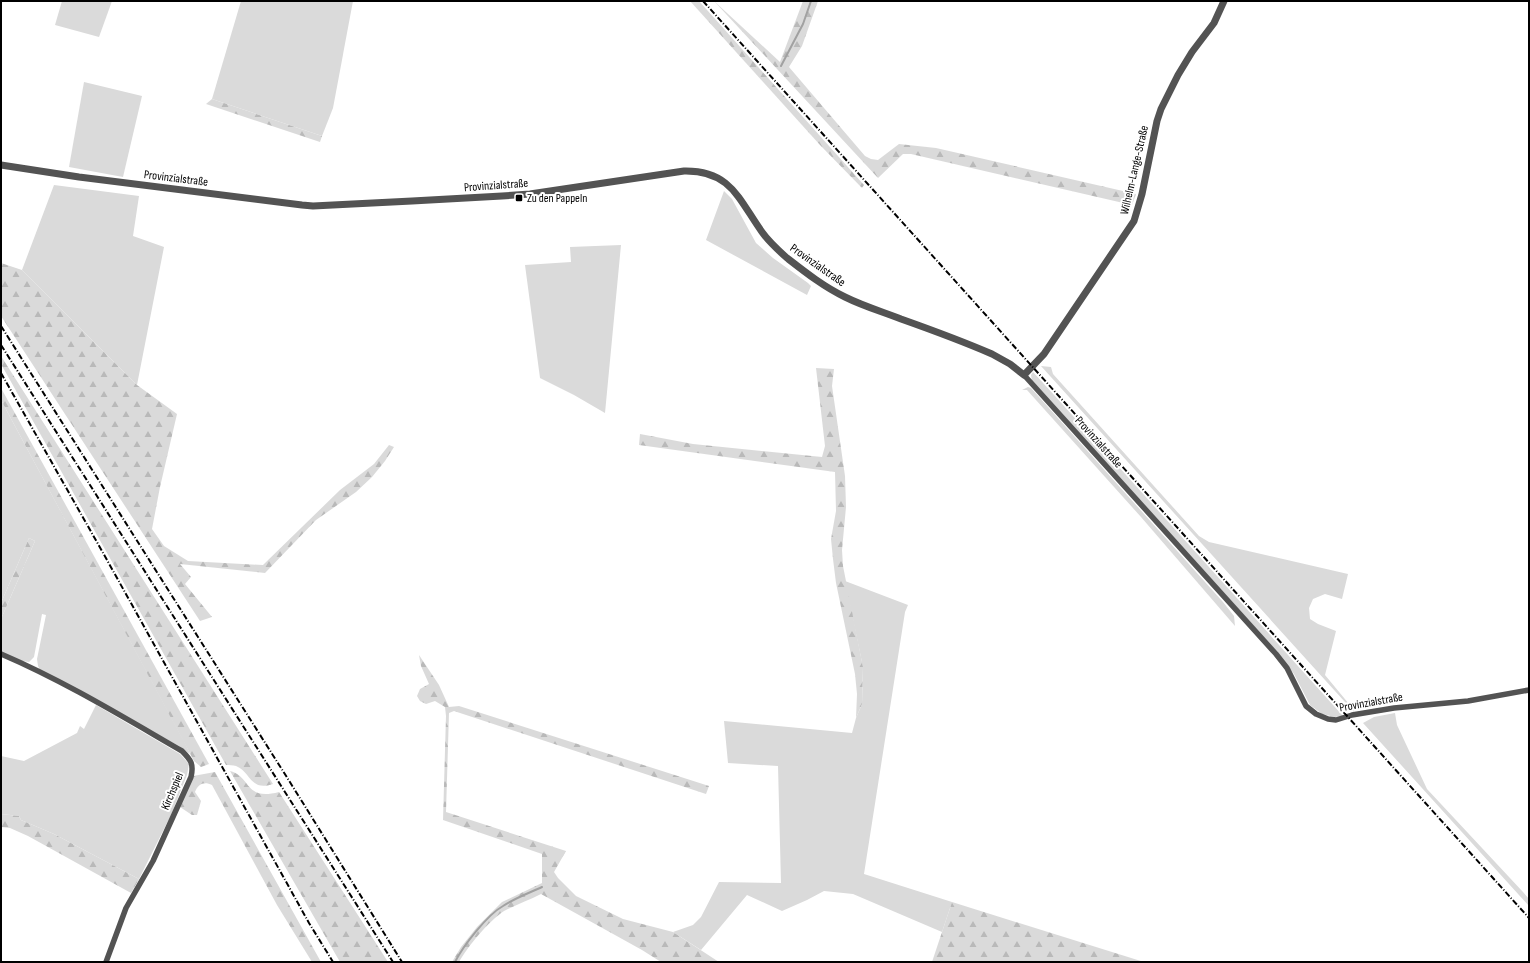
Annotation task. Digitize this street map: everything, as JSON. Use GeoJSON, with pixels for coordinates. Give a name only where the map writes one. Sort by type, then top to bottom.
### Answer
{"type":"FeatureCollection","features":[{"type":"Feature","properties":{"kind":"street","name":"Wilhelm-Lange-Straße"},"geometry":{"type":"LineString","coordinates":[[1024,375],[1044,354],[1134,221],[1142,194],[1157,121],[1161,109],[1178,74],[1192,52],[1214,23],[1224,1]]}},
{"type":"Feature","properties":{"kind":"street","name":"Provinzialstraße"},"geometry":{"type":"LineString","coordinates":[[1,165],[79,177],[313,206],[530,194],[684,171],[701,172],[718,179],[734,190],[761,231],[772,244],[794,263],[827,287],[857,302],[992,354],[1010,364],[1024,375],[1276,654],[1287,668],[1306,706],[1316,714],[1328,719],[1336,720],[1352,715],[1394,708],[1487,698],[1529,690]]}},
{"type":"Feature","properties":{"kind":"street","name":"Kirchspiel"},"geometry":{"type":"LineString","coordinates":[[1,654],[34,668],[92,699],[182,751],[191,760],[193,768],[191,777],[153,860],[126,908],[106,962]]}},
{"type":"Feature","properties":{"kind":"green space"},"geometry":{"type":"Polygon","coordinates":[[[62,1],[112,1],[99,37],[55,25],[62,1]]]}},
{"type":"Feature","properties":{"kind":"green space"},"geometry":{"type":"Polygon","coordinates":[[[241,1],[353,1],[333,108],[322,136],[212,99],[241,1]]]}},
{"type":"Feature","properties":{"kind":"green space"},"geometry":{"type":"Polygon","coordinates":[[[690,1],[699,1],[864,185],[862,188],[820,145],[690,1]]]}},
{"type":"Feature","properties":{"kind":"green space"},"geometry":{"type":"Polygon","coordinates":[[[714,1],[780,62],[803,1],[818,1],[802,46],[789,67],[865,156],[871,159],[878,160],[899,144],[936,148],[1136,194],[1132,205],[911,154],[903,154],[878,178],[714,1]]]}},
{"type":"Feature","properties":{"kind":"green space"},"geometry":{"type":"Polygon","coordinates":[[[84,82],[142,96],[123,177],[69,167],[84,82]]]}},
{"type":"Feature","properties":{"kind":"green space"},"geometry":{"type":"Polygon","coordinates":[[[212,99],[322,136],[320,142],[206,104],[212,99]]]}},
{"type":"Feature","properties":{"kind":"green space"},"geometry":{"type":"Polygon","coordinates":[[[54,185],[139,196],[133,236],[164,247],[137,385],[22,270],[54,185]]]}},
{"type":"Feature","properties":{"kind":"green space"},"geometry":{"type":"Polygon","coordinates":[[[724,191],[732,199],[756,243],[773,258],[811,286],[807,295],[706,240],[724,191]]]}},
{"type":"Feature","properties":{"kind":"green space"},"geometry":{"type":"Polygon","coordinates":[[[621,245],[605,413],[540,378],[525,265],[571,262],[570,247],[621,245]]]}},
{"type":"Feature","properties":{"kind":"green space"},"geometry":{"type":"Polygon","coordinates":[[[1,263],[22,270],[137,385],[177,414],[152,529],[164,546],[188,561],[263,565],[340,490],[374,464],[389,445],[394,447],[372,477],[356,492],[316,520],[265,573],[180,564],[191,577],[185,584],[212,617],[200,621],[1,316],[1,263]]]}},
{"type":"Feature","properties":{"kind":"green space"},"geometry":{"type":"Polygon","coordinates":[[[1,356],[273,784],[265,786],[255,783],[241,769],[235,766],[226,765],[1,364],[1,356]]]}},
{"type":"Feature","properties":{"kind":"green space"},"geometry":{"type":"Polygon","coordinates":[[[1041,366],[1051,367],[1053,374],[1199,536],[1209,542],[1348,574],[1342,599],[1325,594],[1313,599],[1309,608],[1310,619],[1336,631],[1325,675],[1354,710],[1354,712],[1041,366]]]}},
{"type":"Feature","properties":{"kind":"green space"},"geometry":{"type":"Polygon","coordinates":[[[816,368],[834,369],[832,386],[845,476],[846,507],[842,550],[843,566],[863,667],[862,704],[856,718],[857,694],[855,674],[836,583],[831,539],[836,511],[835,472],[639,445],[640,434],[693,444],[822,457],[825,446],[816,368]]]}},
{"type":"Feature","properties":{"kind":"green space"},"geometry":{"type":"Polygon","coordinates":[[[1033,372],[1343,716],[1335,717],[1322,714],[1310,705],[1294,674],[1275,649],[1032,381],[1031,375],[1033,372]]]}},
{"type":"Feature","properties":{"kind":"green space"},"geometry":{"type":"Polygon","coordinates":[[[1028,387],[1031,388],[1223,602],[1234,616],[1235,626],[1141,517],[1027,390],[1022,390],[1028,387]]]}},
{"type":"Feature","properties":{"kind":"green space"},"geometry":{"type":"Polygon","coordinates":[[[1,388],[209,764],[201,767],[194,761],[1,400],[1,388]]]}},
{"type":"Feature","properties":{"kind":"green space"},"geometry":{"type":"Polygon","coordinates":[[[1,400],[190,754],[179,746],[40,670],[37,659],[46,615],[42,614],[34,657],[29,662],[22,661],[1,652],[1,619],[35,541],[29,538],[1,603],[1,400]]]}},
{"type":"Feature","properties":{"kind":"green space"},"geometry":{"type":"Polygon","coordinates":[[[29,538],[35,541],[1,619],[1,603],[29,538]]]}},
{"type":"Feature","properties":{"kind":"green space"},"geometry":{"type":"Polygon","coordinates":[[[845,581],[908,605],[905,612],[864,874],[952,902],[942,932],[853,894],[824,891],[782,911],[747,895],[701,950],[673,932],[693,925],[701,917],[719,882],[781,883],[778,766],[728,763],[724,721],[852,733],[862,704],[863,667],[845,581]]]}},
{"type":"Feature","properties":{"kind":"green space"},"geometry":{"type":"Polygon","coordinates":[[[419,655],[439,685],[449,707],[459,706],[709,786],[706,794],[454,711],[449,713],[446,812],[566,851],[554,872],[576,896],[623,919],[673,932],[719,962],[661,962],[541,894],[498,915],[479,934],[459,962],[452,962],[461,947],[477,927],[502,902],[542,883],[542,854],[443,820],[445,707],[435,701],[426,704],[420,701],[417,696],[420,689],[429,684],[421,666],[419,655]]]}},
{"type":"Feature","properties":{"kind":"green space"},"geometry":{"type":"Polygon","coordinates":[[[96,705],[180,754],[189,764],[187,775],[171,815],[139,879],[54,834],[21,820],[19,816],[1,814],[1,756],[24,761],[77,733],[80,726],[84,729],[96,705]]]}},
{"type":"Feature","properties":{"kind":"green space"},"geometry":{"type":"Polygon","coordinates":[[[1395,713],[1397,725],[1427,789],[1523,892],[1529,899],[1529,906],[1363,723],[1374,717],[1395,713]]]}},
{"type":"Feature","properties":{"kind":"green space"},"geometry":{"type":"Polygon","coordinates":[[[230,771],[242,778],[254,791],[268,794],[279,792],[388,962],[340,962],[230,771]]]}},
{"type":"Feature","properties":{"kind":"green space"},"geometry":{"type":"Polygon","coordinates":[[[215,772],[321,962],[312,962],[277,905],[212,785],[204,783],[196,789],[195,792],[201,801],[197,815],[192,815],[180,807],[193,776],[215,772]]]}},
{"type":"Feature","properties":{"kind":"green space"},"geometry":{"type":"Polygon","coordinates":[[[1,814],[19,816],[21,820],[54,834],[139,879],[131,893],[28,836],[10,828],[1,827],[1,814]]]}},
{"type":"Feature","properties":{"kind":"green space"},"geometry":{"type":"Polygon","coordinates":[[[952,902],[1144,962],[932,962],[952,902]]]}},
{"type":"Feature","properties":{"kind":"waterway"},"geometry":{"type":"LineString","coordinates":[[781,66],[803,24],[811,1]]}},
{"type":"Feature","properties":{"kind":"waterway"},"geometry":{"type":"LineString","coordinates":[[455,962],[476,931],[490,916],[512,900],[542,887]]}},
{"type":"Feature","properties":{"kind":"railway"},"geometry":{"type":"LineString","coordinates":[[703,1],[1529,918]]}},
{"type":"Feature","properties":{"kind":"railway"},"geometry":{"type":"LineString","coordinates":[[1,326],[402,962]]}},
{"type":"Feature","properties":{"kind":"railway"},"geometry":{"type":"LineString","coordinates":[[1,345],[393,962]]}},
{"type":"Feature","properties":{"kind":"railway"},"geometry":{"type":"LineString","coordinates":[[1,373],[309,923],[333,962]]}},
{"type":"Feature","properties":{"kind":"place","name":"Zu den Pappeln"},"geometry":{"type":"Point","coordinates":[519,198]}}]}
